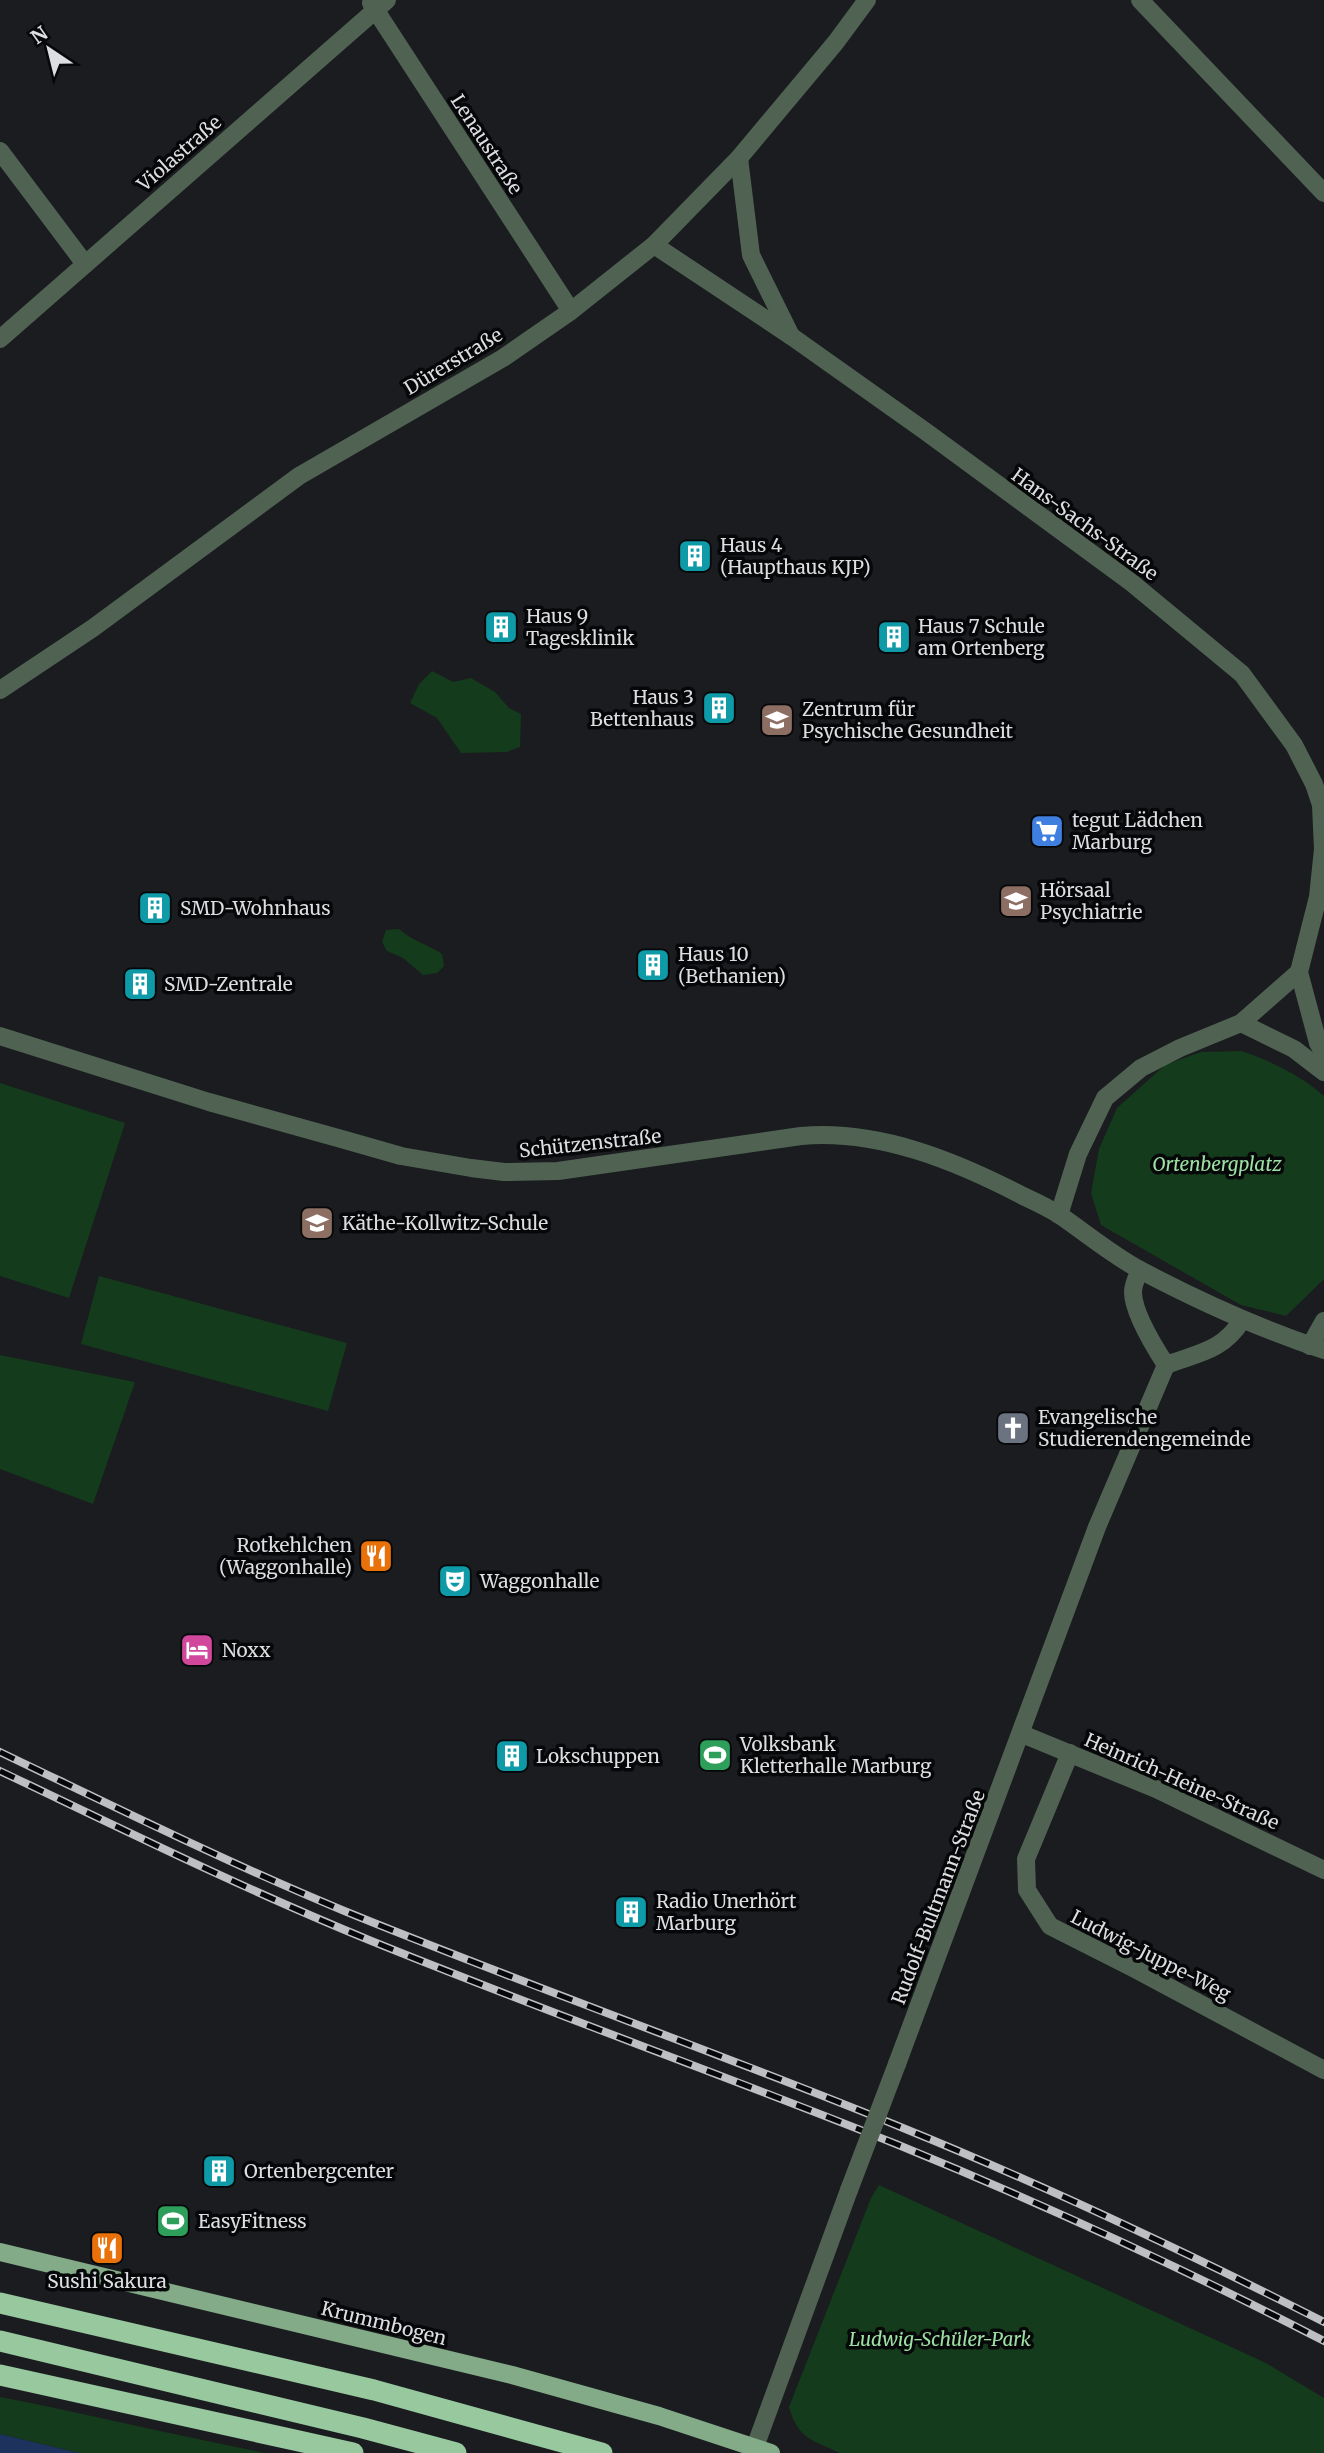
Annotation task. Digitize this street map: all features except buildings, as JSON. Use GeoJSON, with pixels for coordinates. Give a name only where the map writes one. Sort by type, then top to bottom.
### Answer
{"type":"FeatureCollection","features":[{"type":"Feature","properties":{"kind":"highway"},"geometry":{"type":"LineString","coordinates":[[0,2303],[374,2390],[602,2453]]}},
{"type":"Feature","properties":{"kind":"highway"},"geometry":{"type":"LineString","coordinates":[[0,2341],[456,2453]]}},
{"type":"Feature","properties":{"kind":"highway"},"geometry":{"type":"LineString","coordinates":[[0,2375],[353,2453]]}},
{"type":"Feature","properties":{"kind":"main road","name":"Krummbogen"},"geometry":{"type":"LineString","coordinates":[[0,2252],[512,2375],[659,2416],[763,2450]]}},
{"type":"Feature","properties":{"kind":"street","name":"Dürerstraße"},"geometry":{"type":"LineString","coordinates":[[0,690],[93,628],[299,476],[503,358],[571,311],[654,245],[739,158],[836,42],[867,0]]}},
{"type":"Feature","properties":{"kind":"street"},"geometry":{"type":"LineString","coordinates":[[1140,0],[1324,193]]}},
{"type":"Feature","properties":{"kind":"street","name":"Violastraße"},"geometry":{"type":"LineString","coordinates":[[0,339],[377,3]]}},
{"type":"Feature","properties":{"kind":"street","name":"Lenaustraße"},"geometry":{"type":"LineString","coordinates":[[377,3],[571,311]]}},
{"type":"Feature","properties":{"kind":"street"},"geometry":{"type":"LineString","coordinates":[[0,150],[85,264]]}},
{"type":"Feature","properties":{"kind":"street","name":"Hans-Sachs-Straße"},"geometry":{"type":"LineString","coordinates":[[739,158],[751,255],[792,336]]}},
{"type":"Feature","properties":{"kind":"street","name":"Hans-Sachs-Straße"},"geometry":{"type":"LineString","coordinates":[[654,245],[792,336],[1132,583],[1242,674],[1294,745],[1314,784],[1321,805],[1323,849],[1318,897],[1298,972]]}},
{"type":"Feature","properties":{"kind":"street"},"geometry":{"type":"LineString","coordinates":[[1324,1054],[1318,1043],[1298,972],[1241,1023],[1141,1068],[1105,1098],[1078,1154],[1059,1215],[1140,1270],[1242,1320],[1317,1348],[1324,1321]]}},
{"type":"Feature","properties":{"kind":"street"},"geometry":{"type":"LineString","coordinates":[[1241,1023],[1294,1049],[1324,1072]]}},
{"type":"Feature","properties":{"kind":"street","name":"Schützenstraße"},"geometry":{"type":"LineString","coordinates":[[0,1036],[209,1102],[401,1156],[471,1168],[504,1172],[558,1171],[828,1133],[872,1139],[916,1151],[986,1176],[1059,1215]]}},
{"type":"Feature","properties":{"kind":"street"},"geometry":{"type":"LineString","coordinates":[[1140,1270],[1133,1288],[1134,1298],[1151,1342],[1166,1365],[1221,1345],[1233,1335],[1242,1320]]}},
{"type":"Feature","properties":{"kind":"street","name":"Rudolf-Bultmann-Straße"},"geometry":{"type":"LineString","coordinates":[[763,2450],[849,2190],[1022,1734],[1097,1527],[1166,1365]]}},
{"type":"Feature","properties":{"kind":"street","name":"Heinrich-Heine-Straße"},"geometry":{"type":"LineString","coordinates":[[1022,1734],[1156,1789],[1324,1870]]}},
{"type":"Feature","properties":{"kind":"street","name":"Ludwig-Juppe-Weg"},"geometry":{"type":"LineString","coordinates":[[1070,1753],[1026,1859],[1027,1890],[1050,1926],[1137,1969],[1324,2070]]}},
{"type":"Feature","properties":{"kind":"green space"},"geometry":{"type":"Polygon","coordinates":[[[432,671],[453,682],[471,678],[495,692],[509,708],[521,714],[520,747],[507,752],[461,753],[437,718],[410,703],[419,684],[432,671]]]}},
{"type":"Feature","properties":{"kind":"green space"},"geometry":{"type":"Polygon","coordinates":[[[399,929],[442,954],[444,966],[437,973],[423,975],[403,958],[387,951],[382,942],[386,930],[399,929]]]}},
{"type":"Feature","properties":{"kind":"green space","name":"Ortenbergplatz"},"geometry":{"type":"Polygon","coordinates":[[[1241,1051],[1285,1069],[1324,1096],[1324,1279],[1286,1316],[1241,1305],[1101,1225],[1091,1193],[1099,1149],[1117,1108],[1165,1065],[1201,1052],[1241,1051]]]}},
{"type":"Feature","properties":{"kind":"green space"},"geometry":{"type":"Polygon","coordinates":[[[0,1083],[125,1123],[69,1298],[0,1276],[0,1083]]]}},
{"type":"Feature","properties":{"kind":"green space"},"geometry":{"type":"Polygon","coordinates":[[[99,1276],[347,1343],[328,1411],[81,1344],[99,1276]]]}},
{"type":"Feature","properties":{"kind":"green space"},"geometry":{"type":"Polygon","coordinates":[[[0,1355],[135,1382],[93,1504],[0,1469],[0,1355]]]}},
{"type":"Feature","properties":{"kind":"green space","name":"Ludwig-Schüler-Park"},"geometry":{"type":"Polygon","coordinates":[[[879,2185],[1266,2363],[1324,2398],[1324,2453],[840,2453],[807,2437],[797,2426],[789,2407],[871,2198],[879,2185]]]}},
{"type":"Feature","properties":{"kind":"green space"},"geometry":{"type":"Polygon","coordinates":[[[0,2397],[266,2453],[79,2453],[0,2434],[0,2397]]]}},
{"type":"Feature","properties":{"kind":"water"},"geometry":{"type":"Polygon","coordinates":[[[0,2434],[79,2453],[0,2453],[0,2434]]]}},
{"type":"Feature","properties":{"kind":"railway"},"geometry":{"type":"LineString","coordinates":[[0,1752],[213,1853],[342,1910],[833,2100],[1010,2173],[1168,2245],[1324,2322]]}},
{"type":"Feature","properties":{"kind":"railway"},"geometry":{"type":"LineString","coordinates":[[0,1771],[137,1837],[369,1940],[830,2118],[1004,2190],[1166,2263],[1324,2341]]}},
{"type":"Feature","properties":{"kind":"place","name":"Haus 4 (Haupthaus KJP)"},"geometry":{"type":"Point","coordinates":[695,556]}},
{"type":"Feature","properties":{"kind":"place","name":"Haus 9 Tagesklinik"},"geometry":{"type":"Point","coordinates":[501,627]}},
{"type":"Feature","properties":{"kind":"place","name":"Haus 7 Schule am Ortenberg"},"geometry":{"type":"Point","coordinates":[894,637]}},
{"type":"Feature","properties":{"kind":"place","name":"Haus 3 Bettenhaus"},"geometry":{"type":"Point","coordinates":[719,708]}},
{"type":"Feature","properties":{"kind":"place","name":"Zentrum für Psychische Gesundheit"},"geometry":{"type":"Point","coordinates":[777,720]}},
{"type":"Feature","properties":{"kind":"place","name":"tegut Lädchen Marburg"},"geometry":{"type":"Point","coordinates":[1047,831]}},
{"type":"Feature","properties":{"kind":"place","name":"Hörsaal Psychiatrie"},"geometry":{"type":"Point","coordinates":[1016,901]}},
{"type":"Feature","properties":{"kind":"place","name":"SMD-Wohnhaus"},"geometry":{"type":"Point","coordinates":[155,908]}},
{"type":"Feature","properties":{"kind":"place","name":"Haus 10 (Bethanien)"},"geometry":{"type":"Point","coordinates":[653,965]}},
{"type":"Feature","properties":{"kind":"place","name":"SMD-Zentrale"},"geometry":{"type":"Point","coordinates":[140,984]}},
{"type":"Feature","properties":{"kind":"place","name":"Käthe-Kollwitz-Schule"},"geometry":{"type":"Point","coordinates":[317,1223]}},
{"type":"Feature","properties":{"kind":"place","name":"Evangelische Studierendengemeinde"},"geometry":{"type":"Point","coordinates":[1013,1428]}},
{"type":"Feature","properties":{"kind":"place","name":"Rotkehlchen (Waggonhalle)"},"geometry":{"type":"Point","coordinates":[376,1556]}},
{"type":"Feature","properties":{"kind":"place","name":"Waggonhalle"},"geometry":{"type":"Point","coordinates":[455,1581]}},
{"type":"Feature","properties":{"kind":"place","name":"Noxx"},"geometry":{"type":"Point","coordinates":[197,1650]}},
{"type":"Feature","properties":{"kind":"place","name":"Volksbank Kletterhalle Marburg"},"geometry":{"type":"Point","coordinates":[715,1755]}},
{"type":"Feature","properties":{"kind":"place","name":"Lokschuppen"},"geometry":{"type":"Point","coordinates":[512,1756]}},
{"type":"Feature","properties":{"kind":"place","name":"Radio Unerhört Marburg"},"geometry":{"type":"Point","coordinates":[631,1912]}},
{"type":"Feature","properties":{"kind":"place","name":"Ortenbergcenter"},"geometry":{"type":"Point","coordinates":[219,2171]}},
{"type":"Feature","properties":{"kind":"place","name":"EasyFitness"},"geometry":{"type":"Point","coordinates":[173,2221]}},
{"type":"Feature","properties":{"kind":"place","name":"Sushi Sakura"},"geometry":{"type":"Point","coordinates":[107,2248]}}]}
